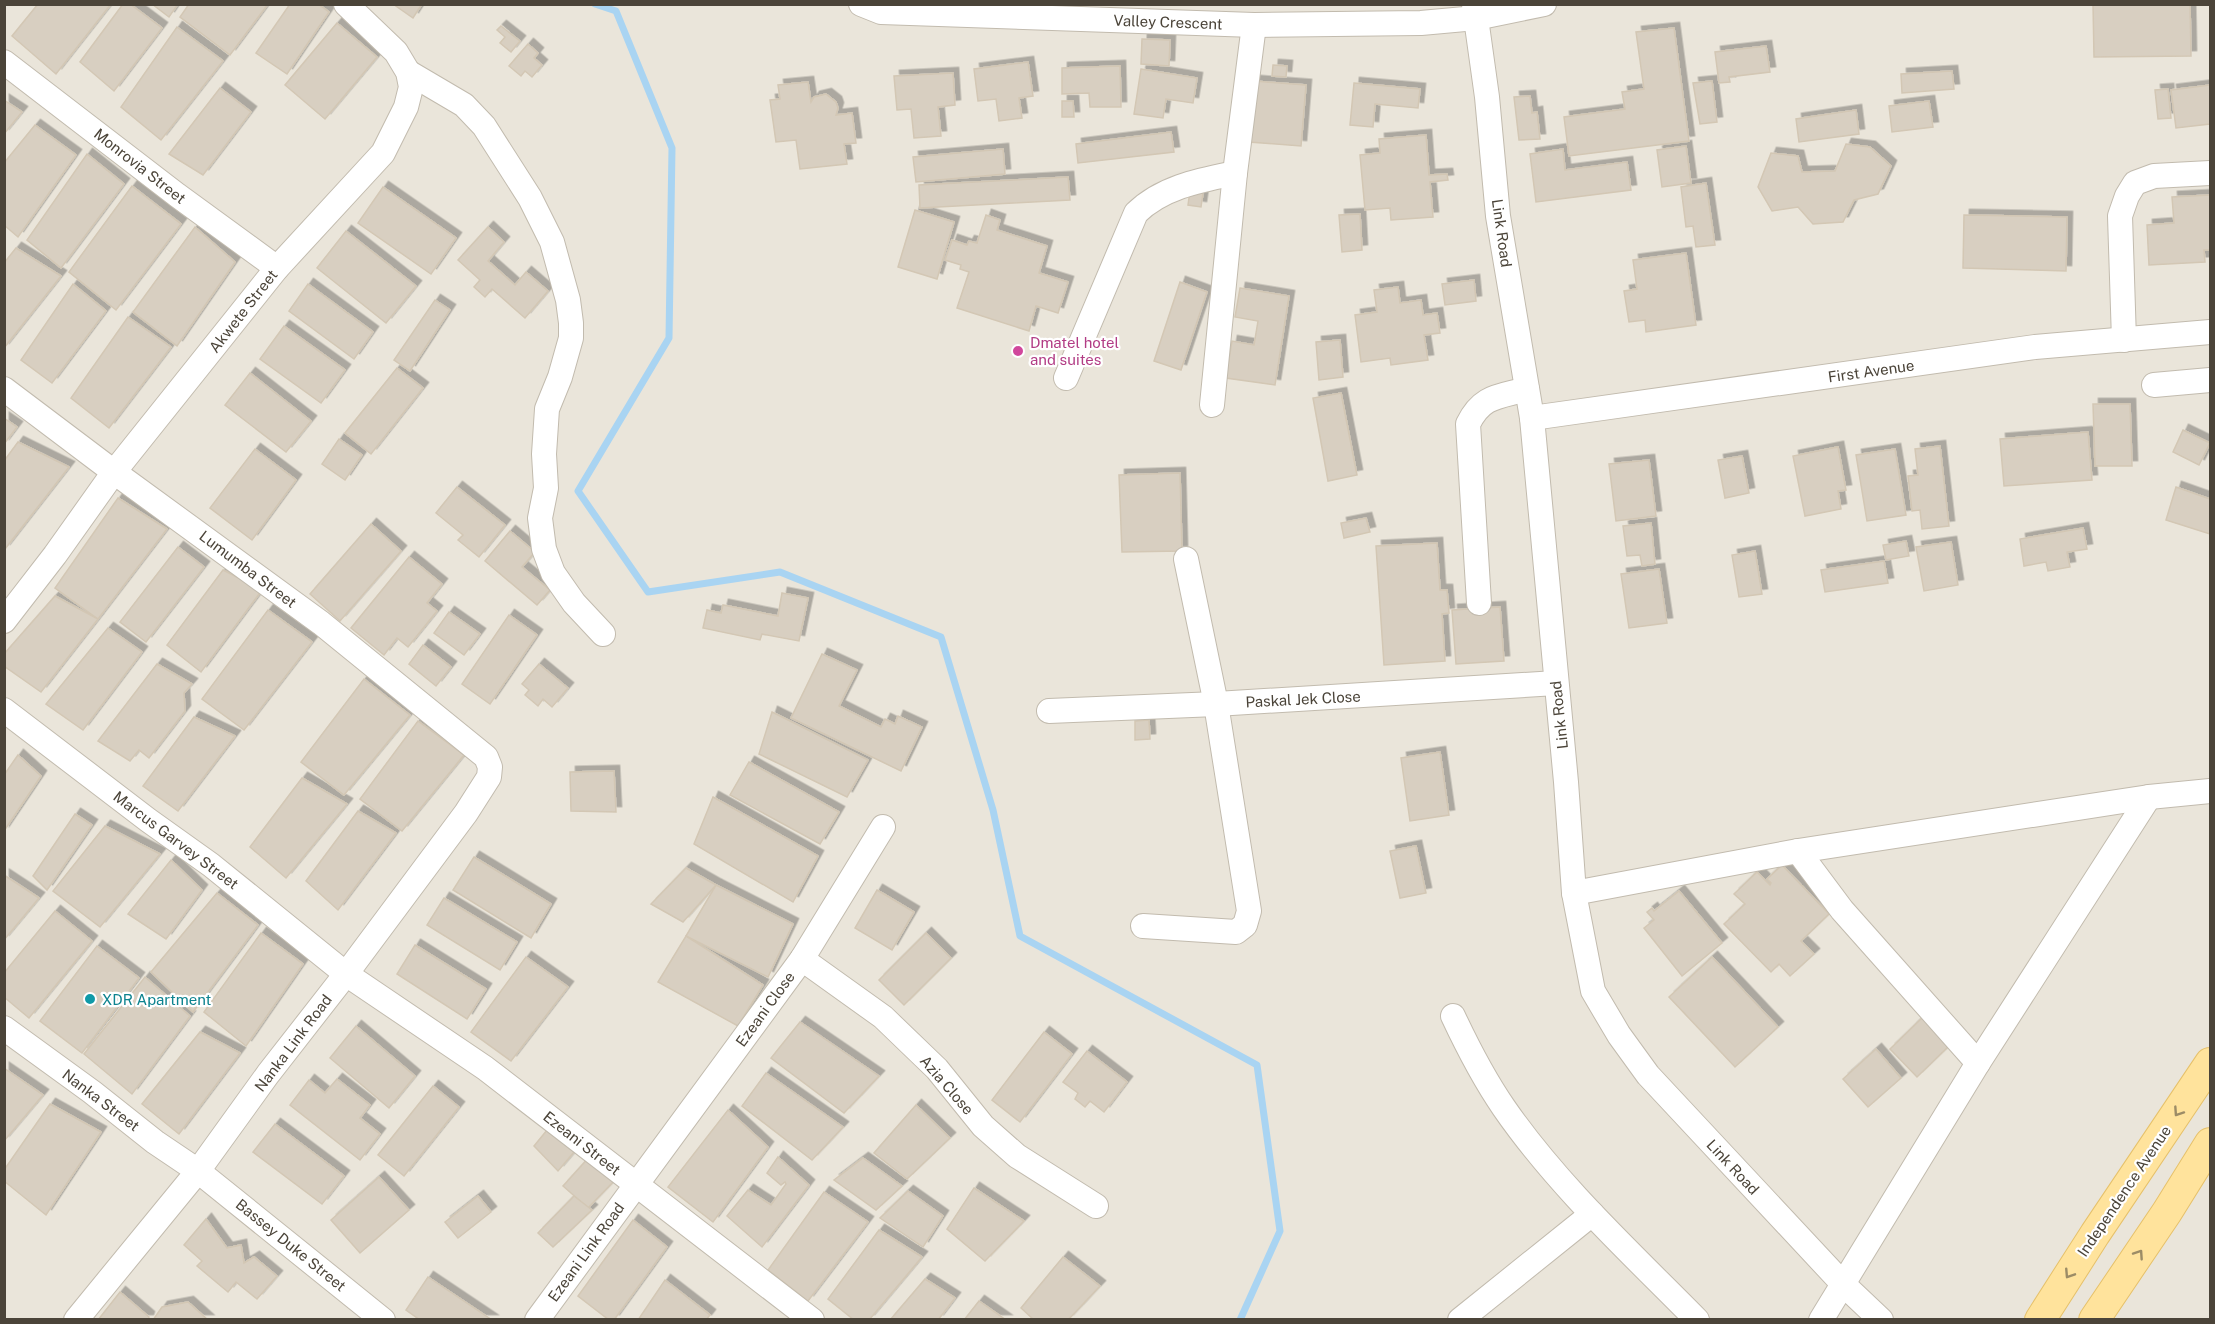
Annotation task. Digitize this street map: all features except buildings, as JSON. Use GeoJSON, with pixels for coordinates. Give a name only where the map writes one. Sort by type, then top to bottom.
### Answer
{"type":"FeatureCollection","features":[{"type":"Feature","properties":{"kind":"main road","name":"Independence Avenue"},"geometry":{"type":"LineString","coordinates":[[2040,1320],[2095,1234],[2211,1063]]}},
{"type":"Feature","properties":{"kind":"main road"},"geometry":{"type":"LineString","coordinates":[[2094,1320],[2211,1143]]}},
{"type":"Feature","properties":{"kind":"street"},"geometry":{"type":"LineString","coordinates":[[346,4],[396,52],[408,72],[464,105],[484,126],[530,198],[552,242],[572,323],[571,338],[560,377],[547,409],[544,454],[546,488],[540,518],[544,549],[553,573],[574,603],[603,634]]}},
{"type":"Feature","properties":{"kind":"street","name":"Valley Crescent"},"geometry":{"type":"LineString","coordinates":[[861,4],[881,12],[1254,25],[1421,23],[1475,11],[1544,4]]}},
{"type":"Feature","properties":{"kind":"street","name":"Link Road"},"geometry":{"type":"LineString","coordinates":[[1475,11],[1487,96],[1498,216],[1532,418],[1574,893],[1593,991],[1619,1035],[1648,1075],[1844,1285],[1881,1320]]}},
{"type":"Feature","properties":{"kind":"street"},"geometry":{"type":"LineString","coordinates":[[1212,405],[1235,173],[1254,25]]}},
{"type":"Feature","properties":{"kind":"street","name":"Monrovia Street"},"geometry":{"type":"LineString","coordinates":[[4,62],[177,195],[277,268]]}},
{"type":"Feature","properties":{"kind":"street","name":"Akwete Street"},"geometry":{"type":"LineString","coordinates":[[4,621],[56,555],[114,472],[277,268],[383,153],[406,107],[411,87],[408,72]]}},
{"type":"Feature","properties":{"kind":"street"},"geometry":{"type":"LineString","coordinates":[[2124,340],[2120,216],[2127,196],[2135,183],[2154,176],[2211,172]]}},
{"type":"Feature","properties":{"kind":"street"},"geometry":{"type":"LineString","coordinates":[[1066,378],[1136,213],[1145,204],[1169,191],[1194,181],[1235,173]]}},
{"type":"Feature","properties":{"kind":"street","name":"First Avenue"},"geometry":{"type":"LineString","coordinates":[[1532,418],[2036,347],[2211,332]]}},
{"type":"Feature","properties":{"kind":"street"},"geometry":{"type":"LineString","coordinates":[[2154,385],[2211,380]]}},
{"type":"Feature","properties":{"kind":"street","name":"Lumumba Street"},"geometry":{"type":"LineString","coordinates":[[4,389],[321,623],[486,757]]}},
{"type":"Feature","properties":{"kind":"street"},"geometry":{"type":"LineString","coordinates":[[1479,603],[1468,424],[1476,408],[1489,399],[1527,389]]}},
{"type":"Feature","properties":{"kind":"street"},"geometry":{"type":"LineString","coordinates":[[1143,926],[1236,932],[1245,925],[1249,911],[1216,704],[1186,559]]}},
{"type":"Feature","properties":{"kind":"street","name":"Paskal Jek Close"},"geometry":{"type":"LineString","coordinates":[[1049,711],[1216,704],[1556,683]]}},
{"type":"Feature","properties":{"kind":"street","name":"Marcus Garvey Street"},"geometry":{"type":"LineString","coordinates":[[4,710],[148,820],[212,865],[346,974]]}},
{"type":"Feature","properties":{"kind":"street","name":"Nanka Link Road"},"geometry":{"type":"LineString","coordinates":[[76,1320],[198,1171],[268,1074],[466,813],[489,777],[490,767],[486,757]]}},
{"type":"Feature","properties":{"kind":"street"},"geometry":{"type":"LineString","coordinates":[[1574,893],[1798,851],[2149,797],[2211,792]]}},
{"type":"Feature","properties":{"kind":"street"},"geometry":{"type":"LineString","coordinates":[[1821,1320],[1978,1063],[2149,797]]}},
{"type":"Feature","properties":{"kind":"street","name":"Ezeani Close"},"geometry":{"type":"LineString","coordinates":[[636,1185],[802,959],[882,827]]}},
{"type":"Feature","properties":{"kind":"street"},"geometry":{"type":"LineString","coordinates":[[1798,851],[1842,910],[1978,1063]]}},
{"type":"Feature","properties":{"kind":"street","name":"Azia Close"},"geometry":{"type":"LineString","coordinates":[[802,959],[883,1017],[937,1069],[983,1126],[1017,1156],[1096,1206]]}},
{"type":"Feature","properties":{"kind":"street","name":"Ezeani Street"},"geometry":{"type":"LineString","coordinates":[[346,974],[485,1068],[812,1320]]}},
{"type":"Feature","properties":{"kind":"street"},"geometry":{"type":"LineString","coordinates":[[1453,1016],[1475,1061],[1505,1109],[1592,1214],[1697,1320]]}},
{"type":"Feature","properties":{"kind":"street","name":"Nanka Street"},"geometry":{"type":"LineString","coordinates":[[4,1028],[92,1092],[155,1142],[198,1171]]}},
{"type":"Feature","properties":{"kind":"street","name":"Bassey Duke Street"},"geometry":{"type":"LineString","coordinates":[[198,1171],[383,1320]]}},
{"type":"Feature","properties":{"kind":"street","name":"Ezeani Link Road"},"geometry":{"type":"LineString","coordinates":[[537,1320],[636,1185]]}},
{"type":"Feature","properties":{"kind":"street"},"geometry":{"type":"LineString","coordinates":[[1460,1320],[1592,1214]]}},
{"type":"Feature","properties":{"kind":"shaded area"},"geometry":{"type":"Polygon","coordinates":[[[5,5],[2210,5],[2210,1319],[5,1319],[5,5]]]}},
{"type":"Feature","properties":{"kind":"waterway"},"geometry":{"type":"LineString","coordinates":[[595,4],[616,11],[672,148],[669,338],[578,491],[648,592],[780,572],[941,637],[993,810],[1020,936],[1257,1065],[1280,1231],[1240,1320]]}},
{"type":"Feature","properties":{"kind":"place","name":"Dmatel hotel and suites"},"geometry":{"type":"Point","coordinates":[1018,351]}},
{"type":"Feature","properties":{"kind":"place","name":"XDR Apartment"},"geometry":{"type":"Point","coordinates":[90,999]}}]}
